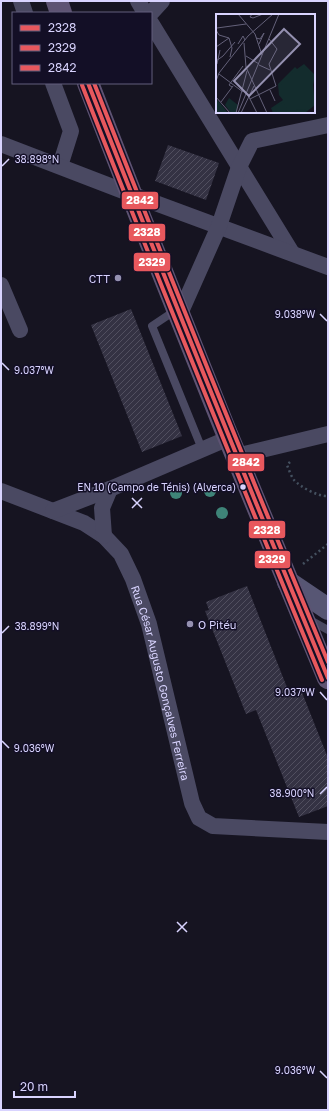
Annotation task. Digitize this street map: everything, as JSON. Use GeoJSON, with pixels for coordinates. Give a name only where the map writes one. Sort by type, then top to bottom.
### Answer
{"type":"FeatureCollection","features":[{"type":"Feature","properties":{"kind":"main road"},"geometry":{"type":"LineString","coordinates":[[57,1],[61,12]]}},
{"type":"Feature","properties":{"kind":"main road"},"geometry":{"type":"LineString","coordinates":[[88,84],[232,447],[328,678]]}},
{"type":"Feature","properties":{"kind":"main road"},"geometry":{"type":"LineString","coordinates":[[287,579],[328,609]]}},
{"type":"Feature","properties":{"kind":"street"},"geometry":{"type":"LineString","coordinates":[[21,1],[26,12]]}},
{"type":"Feature","properties":{"kind":"street"},"geometry":{"type":"LineString","coordinates":[[138,1],[144,12]]}},
{"type":"Feature","properties":{"kind":"street"},"geometry":{"type":"LineString","coordinates":[[152,12],[162,1]]}},
{"type":"Feature","properties":{"kind":"street"},"geometry":{"type":"LineString","coordinates":[[152,25],[292,253]]}},
{"type":"Feature","properties":{"kind":"street"},"geometry":{"type":"LineString","coordinates":[[53,84],[71,131],[60,166]]}},
{"type":"Feature","properties":{"kind":"street"},"geometry":{"type":"LineString","coordinates":[[178,312],[218,226],[238,167],[252,141],[328,125]]}},
{"type":"Feature","properties":{"kind":"street"},"geometry":{"type":"LineString","coordinates":[[1,144],[328,267]]}},
{"type":"Feature","properties":{"kind":"street"},"geometry":{"type":"LineString","coordinates":[[1,285],[20,330]]}},
{"type":"Feature","properties":{"kind":"street"},"geometry":{"type":"LineString","coordinates":[[53,511],[110,489],[202,449],[309,438],[328,434]]}},
{"type":"Feature","properties":{"kind":"street"},"geometry":{"type":"LineString","coordinates":[[104,536],[102,508],[110,489]]}},
{"type":"Feature","properties":{"kind":"street","name":"Rua César Augusto Gonçalves Ferreira"},"geometry":{"type":"LineString","coordinates":[[1,491],[84,523],[104,536],[122,554],[133,579],[149,624],[192,803],[199,818],[213,826],[328,832]]}},
{"type":"Feature","properties":{"kind":"lane"},"geometry":{"type":"LineString","coordinates":[[178,312],[152,326],[202,449]]}},
{"type":"Feature","properties":{"kind":"lane"},"geometry":{"type":"LineString","coordinates":[[302,616],[328,630]]}},
{"type":"Feature","properties":{"kind":"path"},"geometry":{"type":"LineString","coordinates":[[309,438],[287,465],[294,480],[305,489],[328,496]]}},
{"type":"Feature","properties":{"kind":"path"},"geometry":{"type":"LineString","coordinates":[[287,579],[328,544]]}},
{"type":"Feature","properties":{"kind":"building"},"geometry":{"type":"Polygon","coordinates":[[[168,145],[219,163],[206,200],[155,181],[168,145]]]}},
{"type":"Feature","properties":{"kind":"building"},"geometry":{"type":"Polygon","coordinates":[[[131,309],[182,436],[142,452],[91,325],[131,309]]]}},
{"type":"Feature","properties":{"kind":"building"},"geometry":{"type":"Polygon","coordinates":[[[247,586],[290,695],[301,690],[328,758],[328,806],[299,817],[256,710],[246,714],[205,611],[209,610],[206,602],[247,586]]]}},
{"type":"Feature","properties":{"kind":"transit line","name":"2328"},"geometry":{"type":"LineString","coordinates":[[88,84],[206,381],[328,678]]}},
{"type":"Feature","properties":{"kind":"transit line","name":"2842"},"geometry":{"type":"LineString","coordinates":[[94,84],[268,518],[328,662]]}},
{"type":"Feature","properties":{"kind":"transit line","name":"2329"},"geometry":{"type":"LineString","coordinates":[[82,85],[231,458],[322,680]]}},
{"type":"Feature","properties":{"kind":"place","name":"CTT"},"geometry":{"type":"Point","coordinates":[118,278]}},
{"type":"Feature","properties":{"kind":"place","name":"EN 10 (Campo de Ténis) (Alverca)"},"geometry":{"type":"Point","coordinates":[243,487]}},
{"type":"Feature","properties":{"kind":"place","name":"O Pitéu"},"geometry":{"type":"Point","coordinates":[190,624]}}]}
